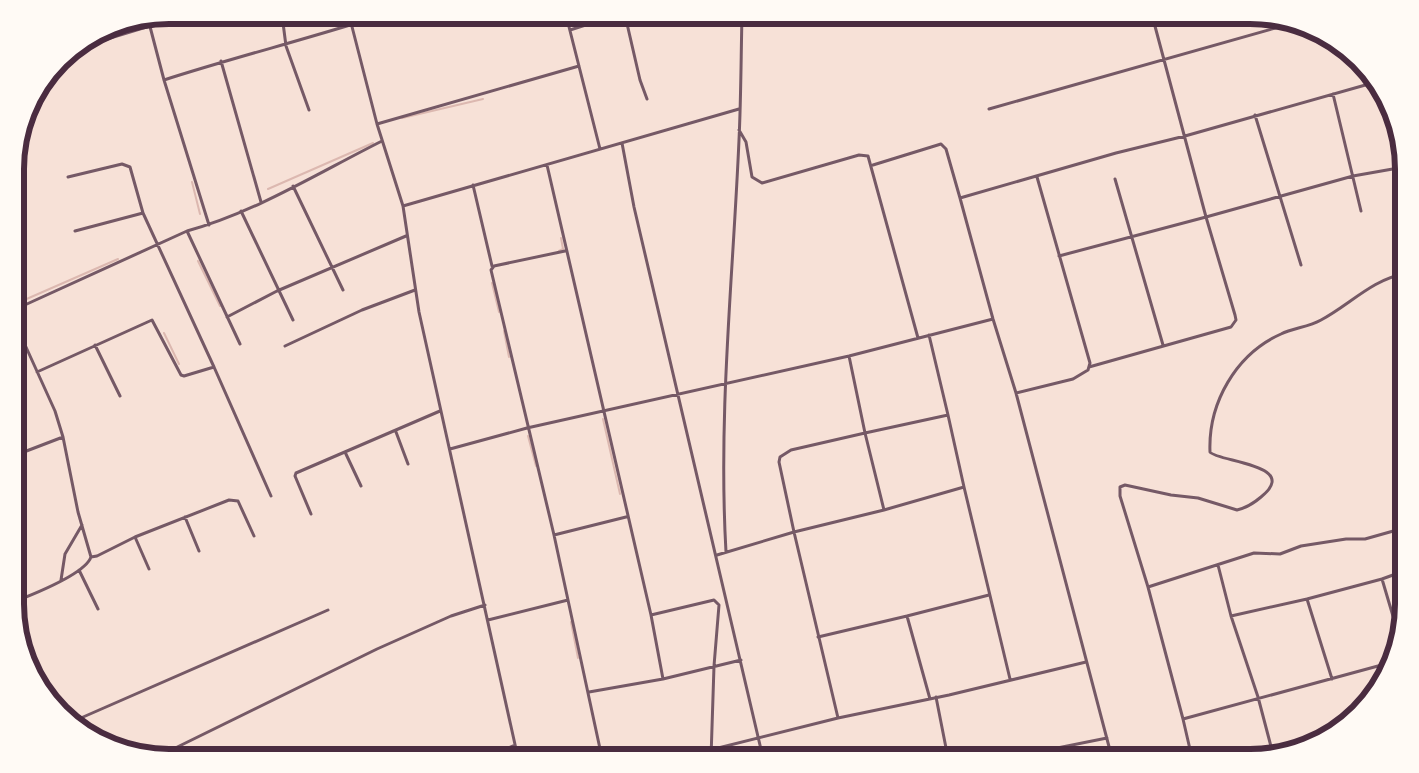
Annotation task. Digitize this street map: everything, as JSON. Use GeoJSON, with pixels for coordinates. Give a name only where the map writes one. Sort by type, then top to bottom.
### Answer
{"type":"FeatureCollection","features":[{"type":"Feature","properties":{"kind":"street"},"geometry":{"type":"LineString","coordinates":[[283,24],[286,46],[309,110]]}},
{"type":"Feature","properties":{"kind":"street"},"geometry":{"type":"LineString","coordinates":[[568,24],[600,149]]}},
{"type":"Feature","properties":{"kind":"street"},"geometry":{"type":"LineString","coordinates":[[570,30],[589,24]]}},
{"type":"Feature","properties":{"kind":"street"},"geometry":{"type":"LineString","coordinates":[[626,24],[640,80],[647,99]]}},
{"type":"Feature","properties":{"kind":"street"},"geometry":{"type":"LineString","coordinates":[[726,552],[723,481],[725,383],[739,130],[742,24]]}},
{"type":"Feature","properties":{"kind":"street"},"geometry":{"type":"LineString","coordinates":[[1089,367],[1231,327],[1236,320],[1206,217],[1155,24]]}},
{"type":"Feature","properties":{"kind":"street"},"geometry":{"type":"LineString","coordinates":[[164,80],[221,62],[286,46],[350,25],[377,124],[403,206],[415,290],[440,411],[486,605],[516,749]]}},
{"type":"Feature","properties":{"kind":"street"},"geometry":{"type":"LineString","coordinates":[[105,39],[145,26]]}},
{"type":"Feature","properties":{"kind":"street"},"geometry":{"type":"LineString","coordinates":[[149,26],[209,225]]}},
{"type":"Feature","properties":{"kind":"street"},"geometry":{"type":"LineString","coordinates":[[989,108],[1279,27]]}},
{"type":"Feature","properties":{"kind":"street"},"geometry":{"type":"LineString","coordinates":[[221,62],[260,202]]}},
{"type":"Feature","properties":{"kind":"street"},"geometry":{"type":"LineString","coordinates":[[377,124],[579,66]]}},
{"type":"Feature","properties":{"kind":"street"},"geometry":{"type":"LineString","coordinates":[[960,198],[968,194],[1037,177],[1116,153],[1185,136],[1367,84]]}},
{"type":"Feature","properties":{"kind":"street"},"geometry":{"type":"LineString","coordinates":[[1333,94],[1361,210]]}},
{"type":"Feature","properties":{"kind":"street"},"geometry":{"type":"LineString","coordinates":[[403,206],[739,110]]}},
{"type":"Feature","properties":{"kind":"street"},"geometry":{"type":"LineString","coordinates":[[1255,115],[1301,264]]}},
{"type":"Feature","properties":{"kind":"street"},"geometry":{"type":"LineString","coordinates":[[739,130],[746,142],[752,177],[762,183],[859,155],[868,156],[873,165],[918,338]]}},
{"type":"Feature","properties":{"kind":"street"},"geometry":{"type":"LineString","coordinates":[[24,305],[187,231],[209,225],[241,211],[382,141]]}},
{"type":"Feature","properties":{"kind":"street"},"geometry":{"type":"LineString","coordinates":[[622,143],[627,174],[677,393],[717,555],[761,749]]}},
{"type":"Feature","properties":{"kind":"street"},"geometry":{"type":"LineString","coordinates":[[873,165],[942,144],[946,149],[993,319],[1016,393],[1110,749]]}},
{"type":"Feature","properties":{"kind":"street"},"geometry":{"type":"LineString","coordinates":[[68,177],[122,164],[128,165],[143,213],[272,496]]}},
{"type":"Feature","properties":{"kind":"street"},"geometry":{"type":"LineString","coordinates":[[547,165],[565,251],[650,614],[662,679]]}},
{"type":"Feature","properties":{"kind":"street"},"geometry":{"type":"LineString","coordinates":[[1059,256],[1353,176],[1395,169]]}},
{"type":"Feature","properties":{"kind":"street"},"geometry":{"type":"LineString","coordinates":[[1016,393],[1074,379],[1086,372],[1090,363],[1037,177]]}},
{"type":"Feature","properties":{"kind":"street"},"geometry":{"type":"LineString","coordinates":[[1116,179],[1163,346]]}},
{"type":"Feature","properties":{"kind":"street"},"geometry":{"type":"LineString","coordinates":[[473,185],[554,535],[600,749]]}},
{"type":"Feature","properties":{"kind":"street"},"geometry":{"type":"LineString","coordinates":[[293,186],[342,290]]}},
{"type":"Feature","properties":{"kind":"street"},"geometry":{"type":"LineString","coordinates":[[241,211],[277,291],[293,320]]}},
{"type":"Feature","properties":{"kind":"street"},"geometry":{"type":"LineString","coordinates":[[75,231],[143,213]]}},
{"type":"Feature","properties":{"kind":"street"},"geometry":{"type":"LineString","coordinates":[[187,231],[240,344]]}},
{"type":"Feature","properties":{"kind":"street"},"geometry":{"type":"LineString","coordinates":[[227,317],[331,266],[406,236]]}},
{"type":"Feature","properties":{"kind":"street"},"geometry":{"type":"LineString","coordinates":[[492,266],[565,251]]}},
{"type":"Feature","properties":{"kind":"street"},"geometry":{"type":"LineString","coordinates":[[1190,749],[1148,587],[1120,496],[1120,487],[1125,485],[1171,495],[1198,498],[1230,509],[1243,508],[1257,501],[1267,493],[1270,485],[1268,474],[1252,464],[1215,457],[1210,452],[1214,419],[1221,395],[1248,354],[1281,334],[1320,321],[1346,302],[1386,279],[1395,276]]}},
{"type":"Feature","properties":{"kind":"street"},"geometry":{"type":"LineString","coordinates":[[285,346],[362,310],[415,290]]}},
{"type":"Feature","properties":{"kind":"street"},"geometry":{"type":"LineString","coordinates":[[450,449],[528,428],[677,393],[849,356],[993,319]]}},
{"type":"Feature","properties":{"kind":"street"},"geometry":{"type":"LineString","coordinates":[[37,372],[152,320],[181,375],[184,376],[214,367]]}},
{"type":"Feature","properties":{"kind":"street"},"geometry":{"type":"LineString","coordinates":[[930,335],[1010,679]]}},
{"type":"Feature","properties":{"kind":"street"},"geometry":{"type":"LineString","coordinates":[[24,343],[55,411],[63,437],[91,557],[87,565],[80,570],[24,597]]}},
{"type":"Feature","properties":{"kind":"street"},"geometry":{"type":"LineString","coordinates":[[95,345],[120,396]]}},
{"type":"Feature","properties":{"kind":"street"},"geometry":{"type":"LineString","coordinates":[[849,356],[884,510]]}},
{"type":"Feature","properties":{"kind":"street"},"geometry":{"type":"LineString","coordinates":[[311,514],[295,476],[296,473],[396,432],[440,411]]}},
{"type":"Feature","properties":{"kind":"street"},"geometry":{"type":"LineString","coordinates":[[838,718],[779,468],[780,456],[791,450],[948,415]]}},
{"type":"Feature","properties":{"kind":"street"},"geometry":{"type":"LineString","coordinates":[[396,432],[408,464]]}},
{"type":"Feature","properties":{"kind":"street"},"geometry":{"type":"LineString","coordinates":[[24,452],[63,437]]}},
{"type":"Feature","properties":{"kind":"street"},"geometry":{"type":"LineString","coordinates":[[345,452],[361,486]]}},
{"type":"Feature","properties":{"kind":"street"},"geometry":{"type":"LineString","coordinates":[[717,555],[794,532],[884,510],[964,487]]}},
{"type":"Feature","properties":{"kind":"street"},"geometry":{"type":"LineString","coordinates":[[91,557],[97,556],[135,537],[233,499],[238,501],[243,507],[254,536]]}},
{"type":"Feature","properties":{"kind":"street"},"geometry":{"type":"LineString","coordinates":[[185,517],[199,551]]}},
{"type":"Feature","properties":{"kind":"street"},"geometry":{"type":"LineString","coordinates":[[554,535],[627,517]]}},
{"type":"Feature","properties":{"kind":"street"},"geometry":{"type":"LineString","coordinates":[[60,580],[65,554],[82,525]]}},
{"type":"Feature","properties":{"kind":"street"},"geometry":{"type":"LineString","coordinates":[[1148,587],[1254,554],[1280,554],[1301,546],[1346,539],[1365,539],[1395,531]]}},
{"type":"Feature","properties":{"kind":"street"},"geometry":{"type":"LineString","coordinates":[[135,537],[149,569]]}},
{"type":"Feature","properties":{"kind":"street"},"geometry":{"type":"LineString","coordinates":[[1218,565],[1271,747]]}},
{"type":"Feature","properties":{"kind":"street"},"geometry":{"type":"LineString","coordinates":[[80,570],[98,609]]}},
{"type":"Feature","properties":{"kind":"street"},"geometry":{"type":"LineString","coordinates":[[1232,616],[1307,599],[1395,574]]}},
{"type":"Feature","properties":{"kind":"street"},"geometry":{"type":"LineString","coordinates":[[1382,579],[1394,620]]}},
{"type":"Feature","properties":{"kind":"street"},"geometry":{"type":"LineString","coordinates":[[818,637],[989,595]]}},
{"type":"Feature","properties":{"kind":"street"},"geometry":{"type":"LineString","coordinates":[[1307,599],[1332,679]]}},
{"type":"Feature","properties":{"kind":"street"},"geometry":{"type":"LineString","coordinates":[[488,620],[568,600]]}},
{"type":"Feature","properties":{"kind":"street"},"geometry":{"type":"LineString","coordinates":[[650,614],[714,600],[720,605],[714,666],[711,749]]}},
{"type":"Feature","properties":{"kind":"street"},"geometry":{"type":"LineString","coordinates":[[173,749],[377,649],[451,616],[486,605]]}},
{"type":"Feature","properties":{"kind":"street"},"geometry":{"type":"LineString","coordinates":[[80,718],[328,610]]}},
{"type":"Feature","properties":{"kind":"street"},"geometry":{"type":"LineString","coordinates":[[907,616],[930,699]]}},
{"type":"Feature","properties":{"kind":"street"},"geometry":{"type":"LineString","coordinates":[[589,692],[662,679],[741,660]]}},
{"type":"Feature","properties":{"kind":"street"},"geometry":{"type":"LineString","coordinates":[[715,749],[838,718],[930,699],[1086,662]]}},
{"type":"Feature","properties":{"kind":"street"},"geometry":{"type":"LineString","coordinates":[[1183,719],[1382,664]]}},
{"type":"Feature","properties":{"kind":"street"},"geometry":{"type":"LineString","coordinates":[[936,697],[946,749]]}},
{"type":"Feature","properties":{"kind":"street"},"geometry":{"type":"LineString","coordinates":[[1052,749],[1107,738]]}},
{"type":"Feature","properties":{"kind":"street"},"geometry":{"type":"LineString","coordinates":[[506,749],[515,745]]}},
{"type":"Feature","properties":{"kind":"waterway"},"geometry":{"type":"LineString","coordinates":[[402,118],[483,99]]}},
{"type":"Feature","properties":{"kind":"waterway"},"geometry":{"type":"LineString","coordinates":[[268,189],[373,143]]}},
{"type":"Feature","properties":{"kind":"waterway"},"geometry":{"type":"LineString","coordinates":[[192,182],[200,214]]}},
{"type":"Feature","properties":{"kind":"waterway"},"geometry":{"type":"LineString","coordinates":[[559,251],[563,249],[561,238]]}},
{"type":"Feature","properties":{"kind":"waterway"},"geometry":{"type":"LineString","coordinates":[[24,300],[118,259]]}},
{"type":"Feature","properties":{"kind":"waterway"},"geometry":{"type":"LineString","coordinates":[[198,261],[220,306]]}},
{"type":"Feature","properties":{"kind":"waterway"},"geometry":{"type":"LineString","coordinates":[[492,283],[499,312]]}},
{"type":"Feature","properties":{"kind":"waterway"},"geometry":{"type":"LineString","coordinates":[[504,331],[509,357]]}},
{"type":"Feature","properties":{"kind":"waterway"},"geometry":{"type":"LineString","coordinates":[[164,333],[179,364]]}},
{"type":"Feature","properties":{"kind":"waterway"},"geometry":{"type":"LineString","coordinates":[[603,419],[620,494]]}},
{"type":"Feature","properties":{"kind":"waterway"},"geometry":{"type":"LineString","coordinates":[[528,436],[536,466]]}},
{"type":"Feature","properties":{"kind":"waterway"},"geometry":{"type":"LineString","coordinates":[[571,622],[578,658]]}}]}
